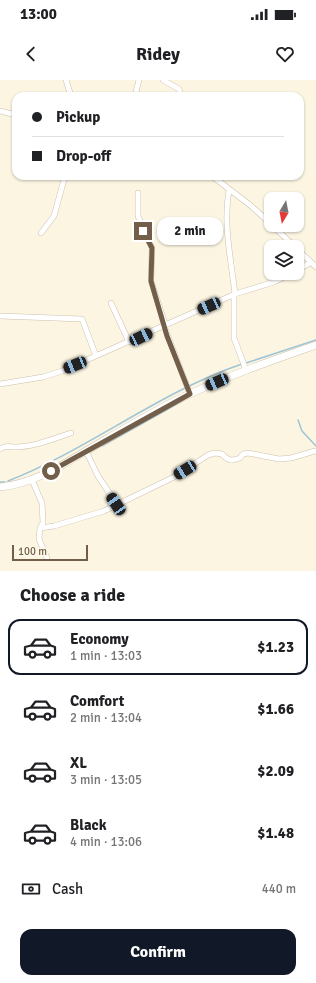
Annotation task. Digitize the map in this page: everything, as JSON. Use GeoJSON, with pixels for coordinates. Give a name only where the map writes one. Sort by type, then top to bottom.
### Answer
{"type":"FeatureCollection","features":[{"type":"Feature","properties":{"kind":"street"},"geometry":{"type":"LineString","coordinates":[[66,80],[70,92]]}},
{"type":"Feature","properties":{"kind":"street"},"geometry":{"type":"LineString","coordinates":[[136,92],[139,80]]}},
{"type":"Feature","properties":{"kind":"street"},"geometry":{"type":"LineString","coordinates":[[163,80],[179,89],[179,92]]}},
{"type":"Feature","properties":{"kind":"street"},"geometry":{"type":"LineString","coordinates":[[0,111],[12,114]]}},
{"type":"Feature","properties":{"kind":"street"},"geometry":{"type":"LineString","coordinates":[[41,232],[54,216],[64,180]]}},
{"type":"Feature","properties":{"kind":"street"},"geometry":{"type":"LineString","coordinates":[[217,180],[264,217]]}},
{"type":"Feature","properties":{"kind":"street"},"geometry":{"type":"LineString","coordinates":[[229,190],[227,203],[227,233],[235,295],[234,338],[246,370]]}},
{"type":"Feature","properties":{"kind":"street"},"geometry":{"type":"LineString","coordinates":[[138,193],[138,216],[152,248],[151,281],[190,394]]}},
{"type":"Feature","properties":{"kind":"street"},"geometry":{"type":"LineString","coordinates":[[280,232],[288,240]]}},
{"type":"Feature","properties":{"kind":"street"},"geometry":{"type":"LineString","coordinates":[[304,257],[316,267]]}},
{"type":"Feature","properties":{"kind":"street"},"geometry":{"type":"LineString","coordinates":[[304,266],[310,263]]}},
{"type":"Feature","properties":{"kind":"street"},"geometry":{"type":"LineString","coordinates":[[0,384],[43,377],[129,342],[235,295],[278,280]]}},
{"type":"Feature","properties":{"kind":"street"},"geometry":{"type":"LineString","coordinates":[[111,303],[129,342]]}},
{"type":"Feature","properties":{"kind":"street"},"geometry":{"type":"LineString","coordinates":[[0,316],[82,319],[96,356]]}},
{"type":"Feature","properties":{"kind":"street"},"geometry":{"type":"LineString","coordinates":[[0,487],[19,485],[32,480],[190,394],[246,370],[316,345]]}},
{"type":"Feature","properties":{"kind":"street"},"geometry":{"type":"LineString","coordinates":[[0,448],[4,446],[16,447],[36,444],[71,433]]}},
{"type":"Feature","properties":{"kind":"street"},"geometry":{"type":"LineString","coordinates":[[86,451],[98,476],[116,504]]}},
{"type":"Feature","properties":{"kind":"street"},"geometry":{"type":"LineString","coordinates":[[40,528],[54,526],[104,511],[174,477],[215,453],[222,454],[227,460],[230,460],[240,458],[243,454],[248,453],[279,459],[291,458],[315,451]]}},
{"type":"Feature","properties":{"kind":"street"},"geometry":{"type":"LineString","coordinates":[[32,480],[42,503],[44,523],[40,528],[40,543],[47,558]]}},
{"type":"Feature","properties":{"kind":"waterway"},"geometry":{"type":"LineString","coordinates":[[246,363],[316,340]]}},
{"type":"Feature","properties":{"kind":"waterway"},"geometry":{"type":"LineString","coordinates":[[8,481],[67,454],[182,390],[211,376],[242,364]]}},
{"type":"Feature","properties":{"kind":"waterway"},"geometry":{"type":"LineString","coordinates":[[102,446],[184,400]]}},
{"type":"Feature","properties":{"kind":"waterway"},"geometry":{"type":"LineString","coordinates":[[298,420],[302,431],[316,446]]}},
{"type":"Feature","properties":{"kind":"waterway"},"geometry":{"type":"LineString","coordinates":[[0,482],[5,482]]}},
{"type":"Feature","properties":{"kind":"route"},"geometry":{"type":"LineString","coordinates":[[51,471],[180,398],[190,394],[167,336],[164,326],[165,324],[155,295],[151,281],[153,258],[152,248],[143,231]]}}]}
